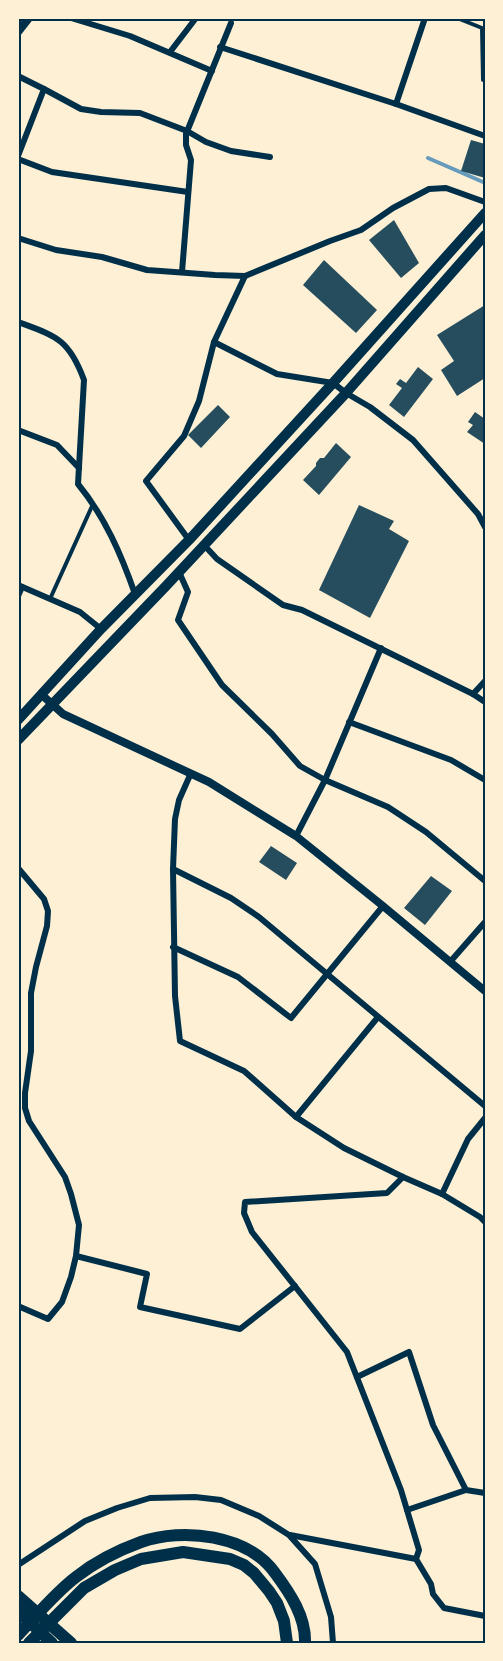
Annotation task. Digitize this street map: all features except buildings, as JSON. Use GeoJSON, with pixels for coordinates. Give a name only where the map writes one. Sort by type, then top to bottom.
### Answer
{"type":"FeatureCollection","features":[{"type":"Feature","properties":{"kind":"highway"},"geometry":{"type":"LineString","coordinates":[[24,1643],[18,1636],[77,1576],[142,1542],[172,1536],[200,1536],[221,1539],[245,1548],[272,1568],[289,1592],[303,1622],[305,1643]]}},
{"type":"Feature","properties":{"kind":"highway"},"geometry":{"type":"LineString","coordinates":[[29,1643],[84,1588],[141,1559],[183,1552],[230,1559],[244,1565],[261,1581],[277,1602],[284,1621],[286,1643]]}},
{"type":"Feature","properties":{"kind":"highway"},"geometry":{"type":"LineString","coordinates":[[18,1596],[71,1643]]}},
{"type":"Feature","properties":{"kind":"highway"},"geometry":{"type":"LineString","coordinates":[[18,1611],[52,1643]]}},
{"type":"Feature","properties":{"kind":"main road"},"geometry":{"type":"LineString","coordinates":[[18,720],[101,629],[189,540],[485,213]]}},
{"type":"Feature","properties":{"kind":"main road"},"geometry":{"type":"LineString","coordinates":[[18,740],[346,393],[485,235]]}},
{"type":"Feature","properties":{"kind":"street"},"geometry":{"type":"LineString","coordinates":[[18,32],[29,18]]}},
{"type":"Feature","properties":{"kind":"street"},"geometry":{"type":"LineString","coordinates":[[71,18],[130,36],[212,70]]}},
{"type":"Feature","properties":{"kind":"street"},"geometry":{"type":"LineString","coordinates":[[170,52],[196,18]]}},
{"type":"Feature","properties":{"kind":"street"},"geometry":{"type":"LineString","coordinates":[[396,104],[425,18]]}},
{"type":"Feature","properties":{"kind":"street"},"geometry":{"type":"LineString","coordinates":[[182,272],[191,160],[186,145],[187,131],[231,23]]}},
{"type":"Feature","properties":{"kind":"street"},"geometry":{"type":"LineString","coordinates":[[220,48],[396,104],[485,136]]}},
{"type":"Feature","properties":{"kind":"street"},"geometry":{"type":"LineString","coordinates":[[18,76],[81,109],[140,113],[231,151],[270,157]]}},
{"type":"Feature","properties":{"kind":"street"},"geometry":{"type":"LineString","coordinates":[[44,89],[18,158],[52,172],[188,192]]}},
{"type":"Feature","properties":{"kind":"street"},"geometry":{"type":"LineString","coordinates":[[18,238],[147,270],[245,276],[361,230],[393,208],[429,189],[446,188],[485,202]]}},
{"type":"Feature","properties":{"kind":"street"},"geometry":{"type":"LineString","coordinates":[[189,540],[146,481],[184,436],[199,401],[214,342],[245,276]]}},
{"type":"Feature","properties":{"kind":"street"},"geometry":{"type":"LineString","coordinates":[[18,322],[58,339],[70,350],[78,364],[84,380],[78,484],[94,503],[110,531],[135,594]]}},
{"type":"Feature","properties":{"kind":"street"},"geometry":{"type":"LineString","coordinates":[[214,342],[277,374],[333,383],[370,407],[413,440],[478,514],[485,527]]}},
{"type":"Feature","properties":{"kind":"street"},"geometry":{"type":"LineString","coordinates":[[18,430],[57,445],[79,468]]}},
{"type":"Feature","properties":{"kind":"street"},"geometry":{"type":"LineString","coordinates":[[204,544],[217,559],[283,605],[302,610],[485,702]]}},
{"type":"Feature","properties":{"kind":"street"},"geometry":{"type":"LineString","coordinates":[[179,572],[189,592],[178,620],[222,686],[272,734],[300,766],[325,780],[388,807],[426,832],[485,881]]}},
{"type":"Feature","properties":{"kind":"street"},"geometry":{"type":"LineString","coordinates":[[18,596],[20,586],[80,612],[101,629]]}},
{"type":"Feature","properties":{"kind":"street"},"geometry":{"type":"LineString","coordinates":[[296,836],[325,780],[381,648]]}},
{"type":"Feature","properties":{"kind":"street"},"geometry":{"type":"LineString","coordinates":[[473,694],[485,681]]}},
{"type":"Feature","properties":{"kind":"street"},"geometry":{"type":"LineString","coordinates":[[42,695],[63,714],[209,782],[296,836],[485,991]]}},
{"type":"Feature","properties":{"kind":"street"},"geometry":{"type":"LineString","coordinates":[[18,705],[30,707]]}},
{"type":"Feature","properties":{"kind":"street"},"geometry":{"type":"LineString","coordinates":[[349,722],[451,760],[485,780]]}},
{"type":"Feature","properties":{"kind":"street"},"geometry":{"type":"LineString","coordinates":[[191,773],[177,809],[173,869],[175,996],[180,1041],[244,1071],[296,1117],[344,1148],[442,1194],[485,1222]]}},
{"type":"Feature","properties":{"kind":"street"},"geometry":{"type":"LineString","coordinates":[[18,868],[44,899],[48,910],[47,926],[31,993],[31,1051],[25,1108],[29,1121],[65,1177],[79,1225],[76,1256],[62,1302],[48,1319],[18,1306]]}},
{"type":"Feature","properties":{"kind":"street"},"geometry":{"type":"LineString","coordinates":[[173,869],[231,898],[259,917],[485,1106]]}},
{"type":"Feature","properties":{"kind":"street"},"geometry":{"type":"LineString","coordinates":[[174,947],[238,977],[291,1018],[383,906]]}},
{"type":"Feature","properties":{"kind":"street"},"geometry":{"type":"LineString","coordinates":[[450,962],[485,922]]}},
{"type":"Feature","properties":{"kind":"street"},"geometry":{"type":"LineString","coordinates":[[296,1117],[378,1017]]}},
{"type":"Feature","properties":{"kind":"street"},"geometry":{"type":"LineString","coordinates":[[442,1194],[468,1139],[485,1118]]}},
{"type":"Feature","properties":{"kind":"street"},"geometry":{"type":"LineString","coordinates":[[403,1177],[387,1193],[245,1202],[244,1213],[252,1232],[347,1352],[401,1490],[419,1550],[416,1559]]}},
{"type":"Feature","properties":{"kind":"street"},"geometry":{"type":"LineString","coordinates":[[76,1256],[147,1274],[140,1307],[240,1329],[295,1286]]}},
{"type":"Feature","properties":{"kind":"street"},"geometry":{"type":"LineString","coordinates":[[357,1377],[409,1352],[433,1425],[466,1490]]}},
{"type":"Feature","properties":{"kind":"street"},"geometry":{"type":"LineString","coordinates":[[407,1510],[466,1490],[485,1493]]}},
{"type":"Feature","properties":{"kind":"street"},"geometry":{"type":"LineString","coordinates":[[18,1565],[85,1521],[117,1508],[150,1498],[195,1497],[221,1500],[259,1516],[289,1535],[315,1564],[331,1617],[333,1643]]}},
{"type":"Feature","properties":{"kind":"street"},"geometry":{"type":"LineString","coordinates":[[289,1535],[416,1559],[444,1608],[485,1616]]}},
{"type":"Feature","properties":{"kind":"lane"},"geometry":{"type":"LineString","coordinates":[[457,18],[482,28],[483,80],[485,80]]}},
{"type":"Feature","properties":{"kind":"lane"},"geometry":{"type":"LineString","coordinates":[[50,599],[94,503]]}},
{"type":"Feature","properties":{"kind":"waterway"},"geometry":{"type":"LineString","coordinates":[[428,158],[483,182]]}}]}
